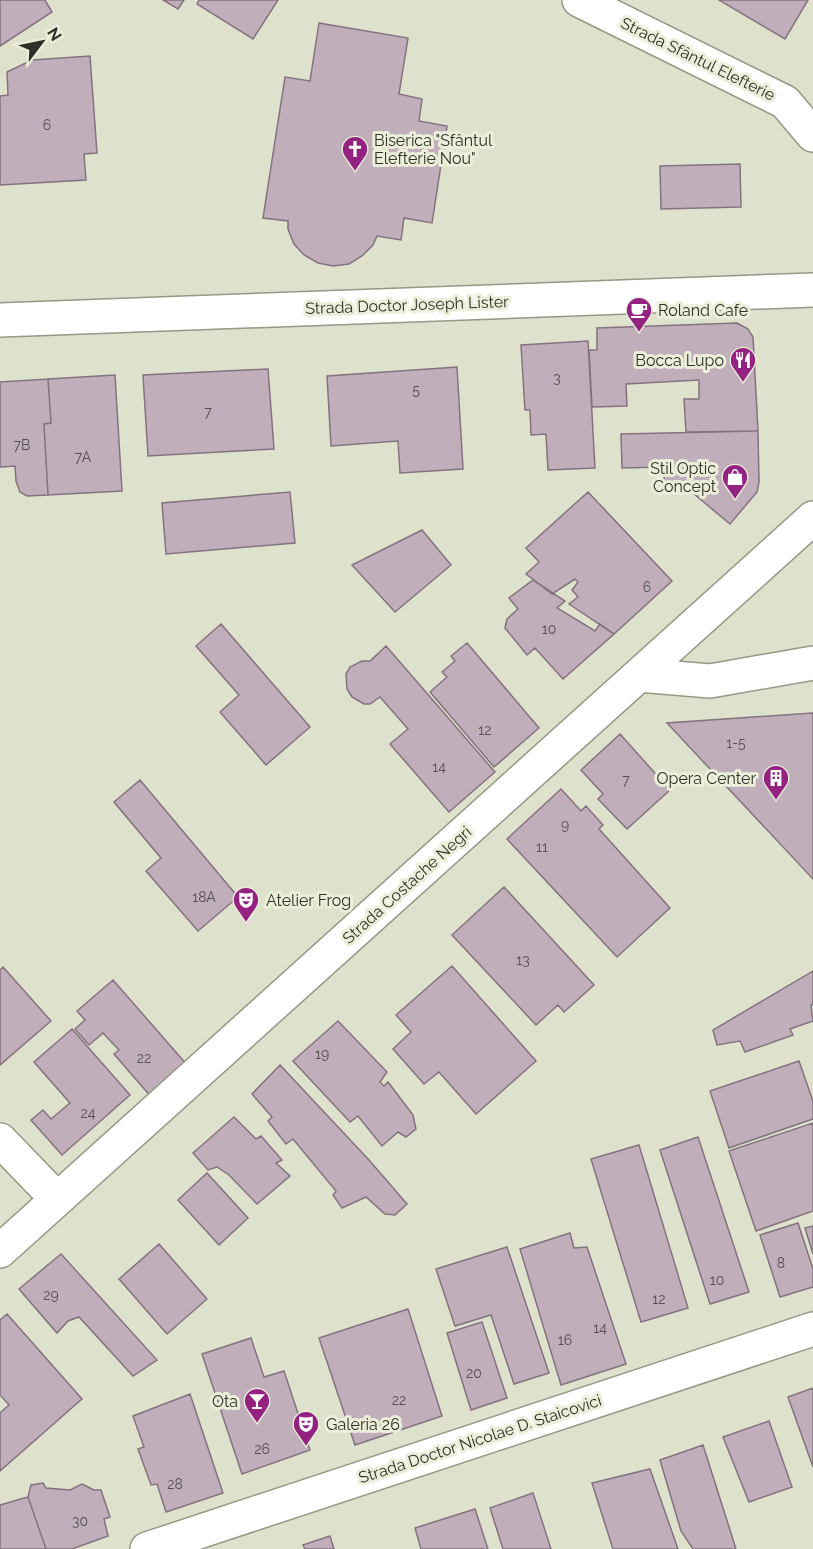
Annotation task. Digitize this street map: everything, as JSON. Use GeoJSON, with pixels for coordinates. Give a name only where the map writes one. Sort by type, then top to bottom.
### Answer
{"type":"FeatureCollection","features":[{"type":"Feature","properties":{"kind":"street","name":"Strada Sfântul Elefterie"},"geometry":{"type":"LineString","coordinates":[[579,0],[799,102],[813,135]]}},
{"type":"Feature","properties":{"kind":"street","name":"Strada Doctor Joseph Lister"},"geometry":{"type":"LineString","coordinates":[[0,320],[813,290]]}},
{"type":"Feature","properties":{"kind":"street","name":"Strada Costache Negri"},"geometry":{"type":"LineString","coordinates":[[0,1251],[813,518]]}},
{"type":"Feature","properties":{"kind":"street"},"geometry":{"type":"LineString","coordinates":[[639,675],[710,681],[813,663]]}},
{"type":"Feature","properties":{"kind":"street"},"geometry":{"type":"LineString","coordinates":[[0,1140],[57,1199]]}},
{"type":"Feature","properties":{"kind":"street","name":"Strada Doctor Nicolae D. Staicovici"},"geometry":{"type":"LineString","coordinates":[[147,1549],[813,1329]]}},
{"type":"Feature","properties":{"kind":"building"},"geometry":{"type":"Polygon","coordinates":[[[0,0],[45,0],[52,12],[0,46],[0,0]]]}},
{"type":"Feature","properties":{"kind":"building"},"geometry":{"type":"Polygon","coordinates":[[[163,0],[184,0],[178,9],[163,0]]]}},
{"type":"Feature","properties":{"kind":"building"},"geometry":{"type":"Polygon","coordinates":[[[199,0],[278,0],[253,39],[197,4],[199,0]]]}},
{"type":"Feature","properties":{"kind":"building"},"geometry":{"type":"Polygon","coordinates":[[[719,0],[808,0],[785,39],[719,0]]]}},
{"type":"Feature","properties":{"kind":"building","name":"Biserica \"Sfântul Elefterie Nou\""},"geometry":{"type":"Polygon","coordinates":[[[319,23],[408,38],[399,94],[422,99],[419,121],[447,126],[432,223],[404,218],[401,240],[377,236],[373,245],[362,256],[349,264],[333,266],[318,263],[304,255],[294,244],[288,229],[288,221],[263,218],[285,77],[310,81],[319,23]]]}},
{"type":"Feature","properties":{"kind":"building"},"geometry":{"type":"Polygon","coordinates":[[[90,56],[97,153],[84,154],[86,180],[0,185],[0,96],[8,95],[7,72],[32,60],[90,56]]]}},
{"type":"Feature","properties":{"kind":"building"},"geometry":{"type":"Polygon","coordinates":[[[740,164],[741,207],[661,209],[660,166],[740,164]]]}},
{"type":"Feature","properties":{"kind":"building"},"geometry":{"type":"Polygon","coordinates":[[[737,323],[748,329],[753,337],[758,431],[686,432],[684,399],[699,399],[699,380],[626,384],[627,406],[592,407],[589,350],[597,350],[597,328],[737,323]]]}},
{"type":"Feature","properties":{"kind":"building"},"geometry":{"type":"Polygon","coordinates":[[[588,341],[595,468],[548,470],[546,434],[531,435],[530,410],[525,410],[521,345],[588,341]]]}},
{"type":"Feature","properties":{"kind":"building"},"geometry":{"type":"Polygon","coordinates":[[[457,367],[463,469],[400,473],[398,441],[331,446],[327,376],[457,367]]]}},
{"type":"Feature","properties":{"kind":"building"},"geometry":{"type":"Polygon","coordinates":[[[268,369],[274,449],[148,456],[143,375],[268,369]]]}},
{"type":"Feature","properties":{"kind":"building"},"geometry":{"type":"Polygon","coordinates":[[[115,375],[122,491],[48,495],[44,424],[51,423],[48,379],[115,375]]]}},
{"type":"Feature","properties":{"kind":"building"},"geometry":{"type":"Polygon","coordinates":[[[48,379],[51,423],[44,424],[48,495],[27,496],[20,492],[16,481],[15,466],[0,467],[0,382],[48,379]]]}},
{"type":"Feature","properties":{"kind":"building"},"geometry":{"type":"Polygon","coordinates":[[[758,431],[759,482],[757,492],[730,524],[682,484],[664,485],[664,467],[622,468],[621,434],[758,431]]]}},
{"type":"Feature","properties":{"kind":"building"},"geometry":{"type":"Polygon","coordinates":[[[290,492],[295,543],[166,554],[162,503],[290,492]]]}},
{"type":"Feature","properties":{"kind":"building"},"geometry":{"type":"Polygon","coordinates":[[[588,492],[672,581],[614,634],[569,604],[578,597],[572,590],[578,582],[575,579],[552,594],[526,574],[539,562],[526,548],[588,492]]]}},
{"type":"Feature","properties":{"kind":"building"},"geometry":{"type":"Polygon","coordinates":[[[422,530],[451,565],[395,612],[352,565],[422,530]]]}},
{"type":"Feature","properties":{"kind":"building"},"geometry":{"type":"Polygon","coordinates":[[[533,580],[565,601],[557,608],[595,631],[600,624],[614,634],[563,679],[535,648],[527,655],[505,628],[507,619],[518,609],[509,598],[533,580]]]}},
{"type":"Feature","properties":{"kind":"building"},"geometry":{"type":"Polygon","coordinates":[[[221,624],[310,727],[266,765],[220,712],[239,695],[196,646],[221,624]]]}},
{"type":"Feature","properties":{"kind":"building"},"geometry":{"type":"Polygon","coordinates":[[[467,643],[539,728],[494,767],[430,692],[447,677],[442,672],[455,661],[451,656],[467,643]]]}},
{"type":"Feature","properties":{"kind":"building"},"geometry":{"type":"Polygon","coordinates":[[[386,646],[495,772],[449,812],[390,744],[408,729],[380,697],[370,704],[364,704],[352,697],[347,689],[346,674],[350,667],[362,661],[370,661],[386,646]]]}},
{"type":"Feature","properties":{"kind":"building","name":"Opera Center"},"geometry":{"type":"Polygon","coordinates":[[[813,713],[813,879],[667,723],[813,713]]]}},
{"type":"Feature","properties":{"kind":"building"},"geometry":{"type":"Polygon","coordinates":[[[620,734],[670,790],[627,829],[598,799],[603,794],[581,770],[620,734]]]}},
{"type":"Feature","properties":{"kind":"building"},"geometry":{"type":"Polygon","coordinates":[[[140,780],[238,897],[198,931],[146,871],[161,858],[114,802],[140,780]]]}},
{"type":"Feature","properties":{"kind":"building"},"geometry":{"type":"Polygon","coordinates":[[[561,789],[581,811],[586,806],[603,825],[599,829],[670,908],[617,957],[507,839],[561,789]]]}},
{"type":"Feature","properties":{"kind":"building"},"geometry":{"type":"Polygon","coordinates":[[[504,887],[594,985],[564,1012],[558,1005],[536,1025],[452,935],[504,887]]]}},
{"type":"Feature","properties":{"kind":"building"},"geometry":{"type":"Polygon","coordinates":[[[452,966],[536,1061],[476,1114],[439,1072],[424,1084],[393,1049],[411,1032],[396,1015],[452,966]]]}},
{"type":"Feature","properties":{"kind":"building"},"geometry":{"type":"Polygon","coordinates":[[[3,967],[51,1021],[0,1065],[0,970],[3,967]]]}},
{"type":"Feature","properties":{"kind":"building"},"geometry":{"type":"Polygon","coordinates":[[[813,971],[813,1005],[811,1005],[813,1021],[790,1029],[793,1035],[745,1052],[740,1041],[717,1045],[713,1030],[813,971]]]}},
{"type":"Feature","properties":{"kind":"building"},"geometry":{"type":"Polygon","coordinates":[[[113,980],[188,1066],[152,1098],[114,1054],[119,1050],[103,1033],[89,1045],[75,1029],[85,1020],[77,1011],[113,980]]]}},
{"type":"Feature","properties":{"kind":"building"},"geometry":{"type":"Polygon","coordinates":[[[338,1021],[387,1072],[380,1082],[384,1086],[388,1082],[413,1115],[416,1129],[406,1137],[398,1132],[382,1146],[358,1116],[350,1122],[293,1061],[338,1021]]]}},
{"type":"Feature","properties":{"kind":"building"},"geometry":{"type":"Polygon","coordinates":[[[72,1029],[130,1095],[62,1155],[31,1120],[43,1110],[51,1119],[70,1103],[34,1062],[72,1029]]]}},
{"type":"Feature","properties":{"kind":"building"},"geometry":{"type":"Polygon","coordinates":[[[799,1061],[813,1101],[813,1119],[729,1148],[710,1091],[799,1061]]]}},
{"type":"Feature","properties":{"kind":"building"},"geometry":{"type":"Polygon","coordinates":[[[280,1065],[407,1204],[395,1215],[385,1214],[366,1197],[342,1208],[333,1195],[336,1191],[293,1139],[286,1144],[268,1121],[272,1117],[252,1094],[280,1065]]]}},
{"type":"Feature","properties":{"kind":"building"},"geometry":{"type":"Polygon","coordinates":[[[234,1117],[256,1139],[261,1136],[282,1160],[276,1163],[290,1176],[257,1204],[229,1175],[217,1167],[208,1170],[193,1153],[234,1117]]]}},
{"type":"Feature","properties":{"kind":"building"},"geometry":{"type":"Polygon","coordinates":[[[813,1123],[813,1211],[756,1231],[729,1151],[813,1123]]]}},
{"type":"Feature","properties":{"kind":"building"},"geometry":{"type":"Polygon","coordinates":[[[698,1137],[749,1292],[710,1304],[660,1150],[698,1137]]]}},
{"type":"Feature","properties":{"kind":"building"},"geometry":{"type":"Polygon","coordinates":[[[639,1145],[688,1308],[641,1322],[591,1159],[639,1145]]]}},
{"type":"Feature","properties":{"kind":"building"},"geometry":{"type":"Polygon","coordinates":[[[207,1173],[248,1218],[219,1245],[178,1200],[207,1173]]]}},
{"type":"Feature","properties":{"kind":"building"},"geometry":{"type":"Polygon","coordinates":[[[798,1223],[813,1269],[813,1287],[780,1297],[760,1235],[798,1223]]]}},
{"type":"Feature","properties":{"kind":"building"},"geometry":{"type":"Polygon","coordinates":[[[813,1226],[813,1254],[805,1228],[813,1226]]]}},
{"type":"Feature","properties":{"kind":"building"},"geometry":{"type":"Polygon","coordinates":[[[570,1233],[574,1248],[587,1247],[626,1364],[561,1385],[520,1249],[570,1233]]]}},
{"type":"Feature","properties":{"kind":"building"},"geometry":{"type":"Polygon","coordinates":[[[159,1244],[207,1299],[167,1334],[119,1279],[159,1244]]]}},
{"type":"Feature","properties":{"kind":"building"},"geometry":{"type":"Polygon","coordinates":[[[507,1247],[549,1373],[514,1384],[491,1315],[455,1326],[436,1269],[507,1247]]]}},
{"type":"Feature","properties":{"kind":"building"},"geometry":{"type":"Polygon","coordinates":[[[61,1254],[157,1360],[133,1376],[79,1317],[68,1321],[57,1333],[19,1289],[61,1254]]]}},
{"type":"Feature","properties":{"kind":"building"},"geometry":{"type":"Polygon","coordinates":[[[408,1309],[442,1416],[355,1445],[319,1338],[408,1309]]]}},
{"type":"Feature","properties":{"kind":"building"},"geometry":{"type":"Polygon","coordinates":[[[7,1314],[82,1399],[0,1471],[0,1413],[9,1405],[0,1395],[0,1320],[7,1314]]]}},
{"type":"Feature","properties":{"kind":"building"},"geometry":{"type":"Polygon","coordinates":[[[482,1322],[507,1398],[471,1410],[447,1333],[482,1322]]]}},
{"type":"Feature","properties":{"kind":"building"},"geometry":{"type":"Polygon","coordinates":[[[251,1338],[264,1377],[284,1371],[310,1450],[242,1474],[202,1354],[251,1338]]]}},
{"type":"Feature","properties":{"kind":"building"},"geometry":{"type":"Polygon","coordinates":[[[813,1388],[813,1467],[788,1397],[813,1388]]]}},
{"type":"Feature","properties":{"kind":"building"},"geometry":{"type":"Polygon","coordinates":[[[190,1394],[223,1493],[166,1512],[157,1484],[151,1485],[138,1449],[144,1447],[133,1416],[190,1394]]]}},
{"type":"Feature","properties":{"kind":"building"},"geometry":{"type":"Polygon","coordinates":[[[769,1421],[792,1487],[749,1502],[723,1437],[769,1421]]]}},
{"type":"Feature","properties":{"kind":"building"},"geometry":{"type":"Polygon","coordinates":[[[703,1445],[736,1549],[693,1549],[681,1531],[660,1460],[703,1445]]]}},
{"type":"Feature","properties":{"kind":"building"},"geometry":{"type":"Polygon","coordinates":[[[650,1469],[678,1549],[613,1549],[592,1483],[650,1469]]]}},
{"type":"Feature","properties":{"kind":"building"},"geometry":{"type":"Polygon","coordinates":[[[43,1483],[46,1488],[70,1490],[82,1484],[94,1490],[101,1490],[110,1517],[104,1519],[108,1536],[72,1549],[46,1549],[28,1497],[31,1485],[43,1483]]]}},
{"type":"Feature","properties":{"kind":"building"},"geometry":{"type":"Polygon","coordinates":[[[533,1493],[551,1549],[503,1549],[490,1508],[533,1493]]]}},
{"type":"Feature","properties":{"kind":"building"},"geometry":{"type":"Polygon","coordinates":[[[28,1497],[46,1549],[0,1549],[0,1505],[28,1497]]]}},
{"type":"Feature","properties":{"kind":"building"},"geometry":{"type":"Polygon","coordinates":[[[475,1509],[488,1549],[421,1549],[415,1528],[475,1509]]]}},
{"type":"Feature","properties":{"kind":"building"},"geometry":{"type":"Polygon","coordinates":[[[330,1536],[334,1549],[305,1549],[303,1545],[330,1536]]]}},
{"type":"Feature","properties":{"kind":"place","name":"Biserica \"Sfântul Elefterie Nou\""},"geometry":{"type":"Point","coordinates":[355,172]}},
{"type":"Feature","properties":{"kind":"place","name":"Roland Cafe"},"geometry":{"type":"Point","coordinates":[639,333]}},
{"type":"Feature","properties":{"kind":"place","name":"Bocca Lupo"},"geometry":{"type":"Point","coordinates":[743,383]}},
{"type":"Feature","properties":{"kind":"place","name":"Stil Optic Concept"},"geometry":{"type":"Point","coordinates":[735,500]}},
{"type":"Feature","properties":{"kind":"place","name":"Opera Center"},"geometry":{"type":"Point","coordinates":[776,801]}},
{"type":"Feature","properties":{"kind":"place","name":"Atelier Frog"},"geometry":{"type":"Point","coordinates":[246,923]}},
{"type":"Feature","properties":{"kind":"place","name":"Ota"},"geometry":{"type":"Point","coordinates":[257,1424]}},
{"type":"Feature","properties":{"kind":"place","name":"Galeria 26"},"geometry":{"type":"Point","coordinates":[306,1447]}}]}
